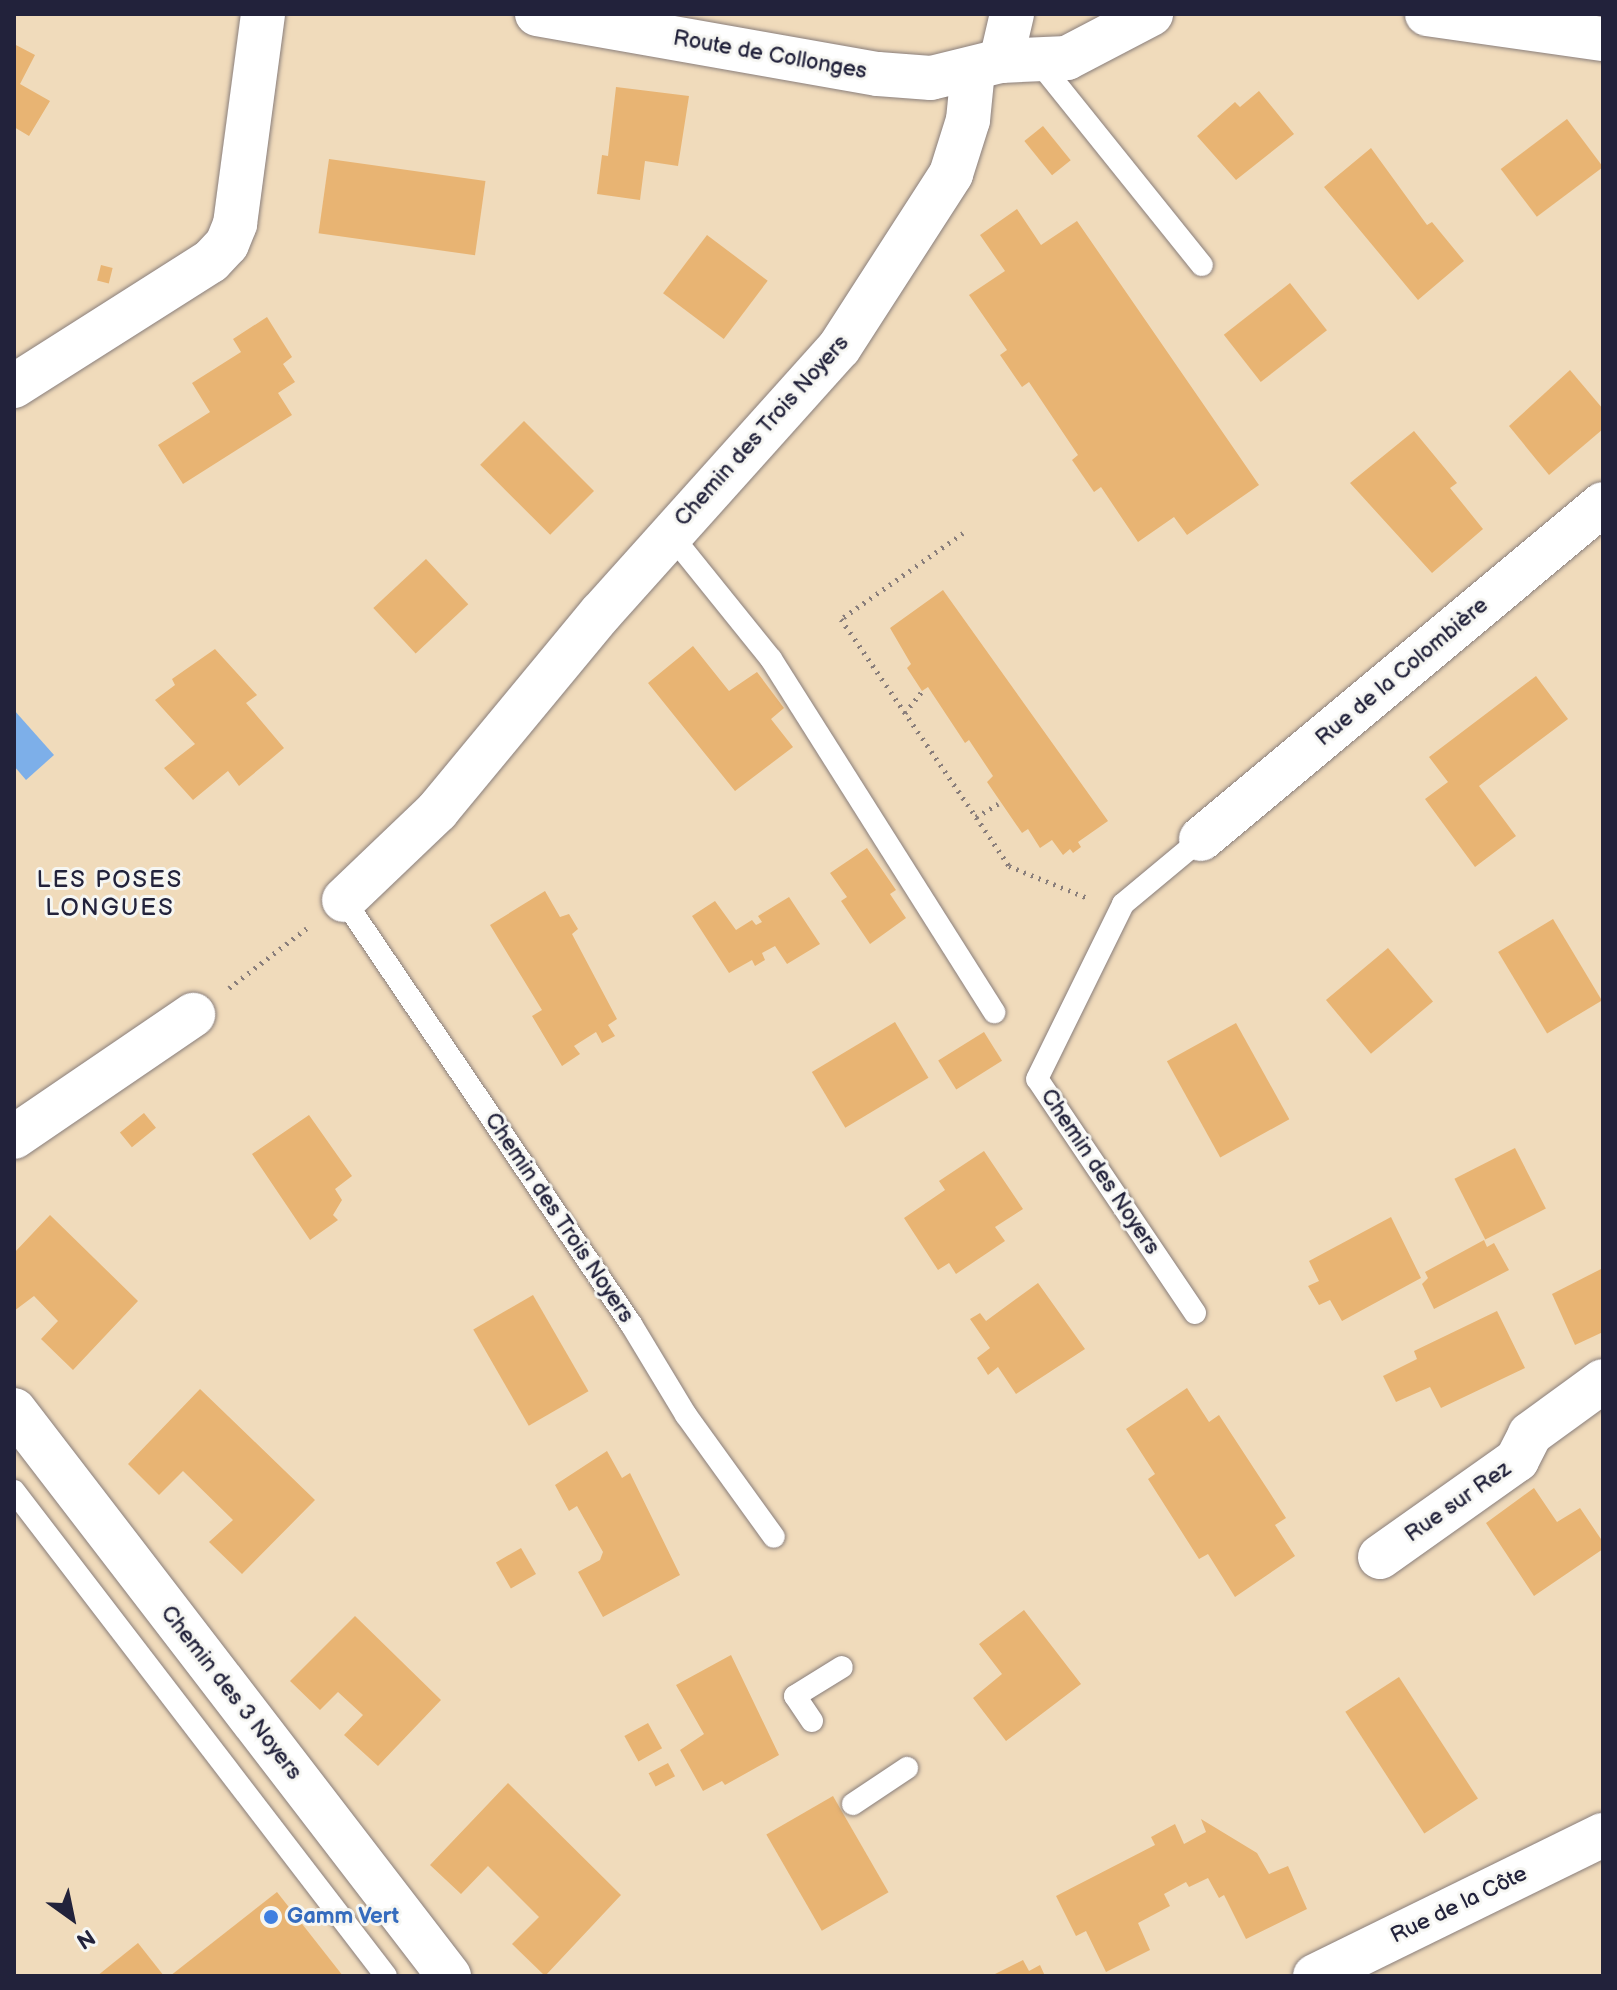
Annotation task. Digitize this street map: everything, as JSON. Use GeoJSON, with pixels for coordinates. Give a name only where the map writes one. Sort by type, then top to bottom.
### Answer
{"type":"FeatureCollection","features":[{"type":"Feature","properties":{"kind":"street"},"geometry":{"type":"LineString","coordinates":[[14,386],[211,261],[227,244],[235,224],[263,14]]}},
{"type":"Feature","properties":{"kind":"street","name":"Route de Collonges"},"geometry":{"type":"LineString","coordinates":[[537,14],[878,74],[931,78],[1079,53],[1151,14]]}},
{"type":"Feature","properties":{"kind":"street"},"geometry":{"type":"LineString","coordinates":[[1004,64],[1012,14]]}},
{"type":"Feature","properties":{"kind":"street"},"geometry":{"type":"LineString","coordinates":[[1427,14],[1603,39]]}},
{"type":"Feature","properties":{"kind":"street","name":"Chemin des Trois Noyers"},"geometry":{"type":"LineString","coordinates":[[344,900],[437,811],[671,535],[839,348],[940,197],[964,140],[1004,64]]}},
{"type":"Feature","properties":{"kind":"street","name":"Rue de la Colombière"},"geometry":{"type":"LineString","coordinates":[[1201,839],[1603,504]]}},
{"type":"Feature","properties":{"kind":"street"},"geometry":{"type":"LineString","coordinates":[[14,1137],[193,1015]]}},
{"type":"Feature","properties":{"kind":"street","name":"Rue sur Rez"},"geometry":{"type":"LineString","coordinates":[[1380,1557],[1517,1460],[1530,1434],[1603,1381]]}},
{"type":"Feature","properties":{"kind":"street","name":"Chemin des 3 Noyers"},"geometry":{"type":"LineString","coordinates":[[14,1410],[449,1976]]}},
{"type":"Feature","properties":{"kind":"street","name":"Rue de la Côte"},"geometry":{"type":"LineString","coordinates":[[1315,1976],[1603,1835]]}},
{"type":"Feature","properties":{"kind":"lane"},"geometry":{"type":"LineString","coordinates":[[1004,64],[1202,265]]}},
{"type":"Feature","properties":{"kind":"lane","name":"Chemin des Trois Noyers"},"geometry":{"type":"LineString","coordinates":[[671,535],[771,659],[994,1012]]}},
{"type":"Feature","properties":{"kind":"lane","name":"Chemin des Noyers"},"geometry":{"type":"LineString","coordinates":[[1195,1313],[1037,1079],[1123,904],[1201,839]]}},
{"type":"Feature","properties":{"kind":"lane","name":"Chemin des Trois Noyers"},"geometry":{"type":"LineString","coordinates":[[344,900],[631,1324],[686,1415],[774,1537]]}},
{"type":"Feature","properties":{"kind":"lane"},"geometry":{"type":"LineString","coordinates":[[14,1491],[386,1976]]}},
{"type":"Feature","properties":{"kind":"lane"},"geometry":{"type":"LineString","coordinates":[[812,1721],[795,1696],[842,1667]]}},
{"type":"Feature","properties":{"kind":"lane"},"geometry":{"type":"LineString","coordinates":[[853,1804],[907,1768]]}},
{"type":"Feature","properties":{"kind":"path"},"geometry":{"type":"LineString","coordinates":[[963,533],[841,619],[1009,866],[1098,902]]}},
{"type":"Feature","properties":{"kind":"path"},"geometry":{"type":"LineString","coordinates":[[905,713],[922,691]]}},
{"type":"Feature","properties":{"kind":"path"},"geometry":{"type":"LineString","coordinates":[[976,817],[998,804]]}},
{"type":"Feature","properties":{"kind":"path"},"geometry":{"type":"LineString","coordinates":[[193,1015],[344,900]]}},
{"type":"Feature","properties":{"kind":"water"},"geometry":{"type":"Polygon","coordinates":[[[14,710],[54,755],[26,780],[14,766],[14,710]]]}},
{"type":"Feature","properties":{"kind":"building"},"geometry":{"type":"Polygon","coordinates":[[[14,44],[35,55],[20,84],[50,101],[29,136],[14,127],[14,44]]]}},
{"type":"Feature","properties":{"kind":"building"},"geometry":{"type":"Polygon","coordinates":[[[616,87],[689,96],[678,166],[645,161],[640,200],[597,194],[602,155],[608,156],[616,87]]]}},
{"type":"Feature","properties":{"kind":"building"},"geometry":{"type":"Polygon","coordinates":[[[1259,91],[1294,134],[1236,180],[1197,136],[1235,102],[1240,107],[1259,91]]]}},
{"type":"Feature","properties":{"kind":"building"},"geometry":{"type":"Polygon","coordinates":[[[1567,119],[1603,167],[1537,217],[1501,169],[1567,119]]]}},
{"type":"Feature","properties":{"kind":"building"},"geometry":{"type":"Polygon","coordinates":[[[1043,126],[1071,160],[1052,175],[1024,141],[1043,126]]]}},
{"type":"Feature","properties":{"kind":"building"},"geometry":{"type":"Polygon","coordinates":[[[1371,148],[1427,225],[1432,222],[1464,261],[1418,300],[1324,187],[1371,148]]]}},
{"type":"Feature","properties":{"kind":"building"},"geometry":{"type":"Polygon","coordinates":[[[329,159],[485,181],[475,255],[319,233],[329,159]]]}},
{"type":"Feature","properties":{"kind":"building"},"geometry":{"type":"Polygon","coordinates":[[[1017,209],[1041,245],[1077,221],[1259,485],[1187,535],[1174,517],[1138,542],[1101,487],[1094,492],[1072,460],[1078,455],[1029,382],[1022,387],[1000,355],[1007,350],[969,295],[1005,271],[980,235],[1017,209]]]}},
{"type":"Feature","properties":{"kind":"building"},"geometry":{"type":"Polygon","coordinates":[[[707,235],[768,281],[724,339],[663,293],[707,235]]]}},
{"type":"Feature","properties":{"kind":"building"},"geometry":{"type":"Polygon","coordinates":[[[101,265],[113,268],[109,283],[97,281],[101,265]]]}},
{"type":"Feature","properties":{"kind":"building"},"geometry":{"type":"Polygon","coordinates":[[[1290,283],[1327,330],[1261,382],[1224,335],[1290,283]]]}},
{"type":"Feature","properties":{"kind":"building"},"geometry":{"type":"Polygon","coordinates":[[[267,317],[292,357],[283,364],[295,382],[278,393],[292,415],[183,484],[158,445],[210,412],[192,383],[241,352],[233,339],[267,317]]]}},
{"type":"Feature","properties":{"kind":"building"},"geometry":{"type":"Polygon","coordinates":[[[1570,370],[1603,409],[1603,429],[1549,475],[1509,426],[1570,370]]]}},
{"type":"Feature","properties":{"kind":"building"},"geometry":{"type":"Polygon","coordinates":[[[524,421],[594,491],[550,535],[480,465],[524,421]]]}},
{"type":"Feature","properties":{"kind":"building"},"geometry":{"type":"Polygon","coordinates":[[[1414,431],[1457,483],[1450,488],[1483,529],[1432,573],[1350,483],[1414,431]]]}},
{"type":"Feature","properties":{"kind":"building"},"geometry":{"type":"Polygon","coordinates":[[[426,559],[468,604],[416,653],[373,608],[426,559]]]}},
{"type":"Feature","properties":{"kind":"building"},"geometry":{"type":"Polygon","coordinates":[[[943,590],[1108,821],[1078,842],[1081,847],[1073,853],[1070,849],[1063,855],[1052,840],[1040,848],[1028,829],[1022,833],[987,782],[993,776],[969,740],[965,743],[928,687],[922,691],[907,668],[911,664],[890,628],[943,590]]]}},
{"type":"Feature","properties":{"kind":"building"},"geometry":{"type":"Polygon","coordinates":[[[693,646],[729,691],[757,672],[784,708],[771,719],[793,747],[735,791],[648,683],[693,646]]]}},
{"type":"Feature","properties":{"kind":"building"},"geometry":{"type":"Polygon","coordinates":[[[215,649],[257,695],[246,703],[284,748],[239,786],[228,771],[193,800],[164,768],[195,744],[155,700],[175,685],[172,679],[215,649]]]}},
{"type":"Feature","properties":{"kind":"building"},"geometry":{"type":"Polygon","coordinates":[[[1536,676],[1568,719],[1479,786],[1516,836],[1475,867],[1425,799],[1448,782],[1429,757],[1536,676]]]}},
{"type":"Feature","properties":{"kind":"building"},"geometry":{"type":"Polygon","coordinates":[[[867,848],[896,890],[890,894],[906,918],[870,944],[841,901],[847,897],[830,873],[867,848]]]}},
{"type":"Feature","properties":{"kind":"building"},"geometry":{"type":"Polygon","coordinates":[[[545,891],[560,917],[569,914],[578,929],[572,934],[617,1019],[608,1025],[615,1036],[602,1043],[596,1032],[574,1046],[580,1054],[562,1066],[532,1016],[542,1010],[490,925],[545,891]]]}},
{"type":"Feature","properties":{"kind":"building"},"geometry":{"type":"Polygon","coordinates":[[[789,897],[820,944],[787,964],[775,946],[762,953],[765,960],[755,966],[752,960],[729,973],[692,916],[715,901],[736,930],[752,920],[756,925],[762,922],[758,916],[789,897]]]}},
{"type":"Feature","properties":{"kind":"building"},"geometry":{"type":"Polygon","coordinates":[[[1553,919],[1602,1000],[1547,1033],[1498,952],[1553,919]]]}},
{"type":"Feature","properties":{"kind":"building"},"geometry":{"type":"Polygon","coordinates":[[[1388,948],[1433,1002],[1371,1054],[1326,1000],[1388,948]]]}},
{"type":"Feature","properties":{"kind":"building"},"geometry":{"type":"Polygon","coordinates":[[[895,1022],[928,1078],[845,1128],[812,1072],[895,1022]]]}},
{"type":"Feature","properties":{"kind":"building"},"geometry":{"type":"Polygon","coordinates":[[[1236,1023],[1289,1119],[1220,1158],[1167,1061],[1236,1023]]]}},
{"type":"Feature","properties":{"kind":"building"},"geometry":{"type":"Polygon","coordinates":[[[984,1032],[1002,1061],[956,1089],[938,1061],[984,1032]]]}},
{"type":"Feature","properties":{"kind":"building"},"geometry":{"type":"Polygon","coordinates":[[[144,1113],[156,1128],[132,1147],[120,1133],[144,1113]]]}},
{"type":"Feature","properties":{"kind":"building"},"geometry":{"type":"Polygon","coordinates":[[[309,1115],[352,1176],[335,1189],[342,1200],[333,1215],[338,1220],[310,1240],[252,1154],[309,1115]]]}},
{"type":"Feature","properties":{"kind":"building"},"geometry":{"type":"Polygon","coordinates":[[[1515,1148],[1546,1209],[1485,1239],[1454,1179],[1515,1148]]]}},
{"type":"Feature","properties":{"kind":"building"},"geometry":{"type":"Polygon","coordinates":[[[984,1151],[1023,1209],[995,1227],[1005,1241],[956,1274],[949,1263],[938,1270],[904,1218],[945,1190],[939,1181],[984,1151]]]}},
{"type":"Feature","properties":{"kind":"building"},"geometry":{"type":"Polygon","coordinates":[[[50,1215],[138,1301],[73,1370],[41,1339],[58,1321],[34,1296],[14,1311],[14,1253],[50,1215]]]}},
{"type":"Feature","properties":{"kind":"building"},"geometry":{"type":"Polygon","coordinates":[[[1391,1217],[1421,1278],[1342,1321],[1330,1300],[1319,1305],[1308,1286],[1319,1281],[1309,1261],[1391,1217]]]}},
{"type":"Feature","properties":{"kind":"building"},"geometry":{"type":"Polygon","coordinates":[[[1484,1240],[1487,1247],[1494,1243],[1509,1270],[1434,1309],[1422,1284],[1428,1278],[1425,1272],[1484,1240]]]}},
{"type":"Feature","properties":{"kind":"building"},"geometry":{"type":"Polygon","coordinates":[[[1603,1268],[1603,1332],[1575,1345],[1552,1294],[1603,1268]]]}},
{"type":"Feature","properties":{"kind":"building"},"geometry":{"type":"Polygon","coordinates":[[[1038,1283],[1085,1349],[1016,1394],[998,1367],[988,1375],[977,1358],[990,1348],[970,1319],[980,1313],[986,1321],[1038,1283]]]}},
{"type":"Feature","properties":{"kind":"building"},"geometry":{"type":"Polygon","coordinates":[[[533,1295],[588,1391],[529,1426],[473,1330],[533,1295]]]}},
{"type":"Feature","properties":{"kind":"building"},"geometry":{"type":"Polygon","coordinates":[[[1497,1311],[1525,1368],[1441,1408],[1430,1387],[1396,1402],[1383,1376],[1417,1359],[1414,1351],[1497,1311]]]}},
{"type":"Feature","properties":{"kind":"building"},"geometry":{"type":"Polygon","coordinates":[[[1187,1388],[1209,1422],[1219,1415],[1270,1493],[1286,1518],[1275,1525],[1295,1556],[1235,1597],[1208,1554],[1199,1559],[1148,1479],[1155,1474],[1126,1429],[1187,1388]]]}},
{"type":"Feature","properties":{"kind":"building"},"geometry":{"type":"Polygon","coordinates":[[[200,1389],[315,1500],[242,1574],[209,1542],[233,1520],[183,1471],[159,1495],[128,1464],[200,1389]]]}},
{"type":"Feature","properties":{"kind":"building"},"geometry":{"type":"Polygon","coordinates":[[[607,1451],[622,1478],[630,1473],[680,1575],[603,1617],[578,1572],[600,1560],[603,1552],[577,1506],[569,1511],[555,1485],[607,1451]]]}},
{"type":"Feature","properties":{"kind":"building"},"geometry":{"type":"Polygon","coordinates":[[[1534,1488],[1557,1522],[1580,1508],[1603,1542],[1603,1549],[1534,1596],[1486,1523],[1534,1488]]]}},
{"type":"Feature","properties":{"kind":"building"},"geometry":{"type":"Polygon","coordinates":[[[521,1548],[536,1574],[511,1588],[496,1562],[521,1548]]]}},
{"type":"Feature","properties":{"kind":"building"},"geometry":{"type":"Polygon","coordinates":[[[1024,1610],[1081,1684],[1006,1741],[973,1698],[1002,1674],[979,1644],[1024,1610]]]}},
{"type":"Feature","properties":{"kind":"building"},"geometry":{"type":"Polygon","coordinates":[[[355,1616],[441,1700],[378,1766],[344,1735],[363,1715],[338,1692],[320,1710],[290,1681],[355,1616]]]}},
{"type":"Feature","properties":{"kind":"building"},"geometry":{"type":"Polygon","coordinates":[[[731,1655],[779,1755],[725,1785],[722,1781],[703,1791],[680,1750],[704,1734],[676,1685],[731,1655]]]}},
{"type":"Feature","properties":{"kind":"building"},"geometry":{"type":"Polygon","coordinates":[[[1399,1677],[1478,1799],[1424,1833],[1345,1712],[1399,1677]]]}},
{"type":"Feature","properties":{"kind":"building"},"geometry":{"type":"Polygon","coordinates":[[[648,1723],[662,1748],[638,1761],[624,1736],[648,1723]]]}},
{"type":"Feature","properties":{"kind":"building"},"geometry":{"type":"Polygon","coordinates":[[[668,1763],[675,1776],[656,1787],[649,1773],[668,1763]]]}},
{"type":"Feature","properties":{"kind":"building"},"geometry":{"type":"Polygon","coordinates":[[[508,1783],[621,1895],[545,1976],[512,1944],[539,1917],[488,1866],[461,1894],[430,1865],[508,1783]]]}},
{"type":"Feature","properties":{"kind":"building"},"geometry":{"type":"Polygon","coordinates":[[[833,1796],[888,1892],[822,1931],[766,1835],[833,1796]]]}},
{"type":"Feature","properties":{"kind":"building"},"geometry":{"type":"Polygon","coordinates":[[[1201,1819],[1257,1853],[1269,1874],[1288,1866],[1307,1909],[1246,1939],[1224,1895],[1219,1898],[1208,1878],[1189,1887],[1186,1882],[1164,1894],[1170,1906],[1138,1923],[1150,1950],[1106,1972],[1086,1931],[1076,1936],[1056,1896],[1155,1845],[1151,1837],[1175,1824],[1184,1844],[1206,1832],[1201,1819]]]}},
{"type":"Feature","properties":{"kind":"building","name":"Gamm Vert"},"geometry":{"type":"Polygon","coordinates":[[[277,1892],[343,1976],[170,1976],[277,1892]]]}},
{"type":"Feature","properties":{"kind":"building"},"geometry":{"type":"Polygon","coordinates":[[[138,1943],[164,1976],[97,1976],[138,1943]]]}},
{"type":"Feature","properties":{"kind":"building"},"geometry":{"type":"Polygon","coordinates":[[[1023,1960],[1029,1971],[1040,1965],[1045,1976],[991,1976],[1023,1960]]]}},
{"type":"Feature","properties":{"kind":"place","name":"Gamm Vert"},"geometry":{"type":"Point","coordinates":[271,1917]}},
{"type":"Feature","properties":{"kind":"district","name":"LES POSES LONGUES"},"geometry":{"type":"Point","coordinates":[110,894]}}]}
